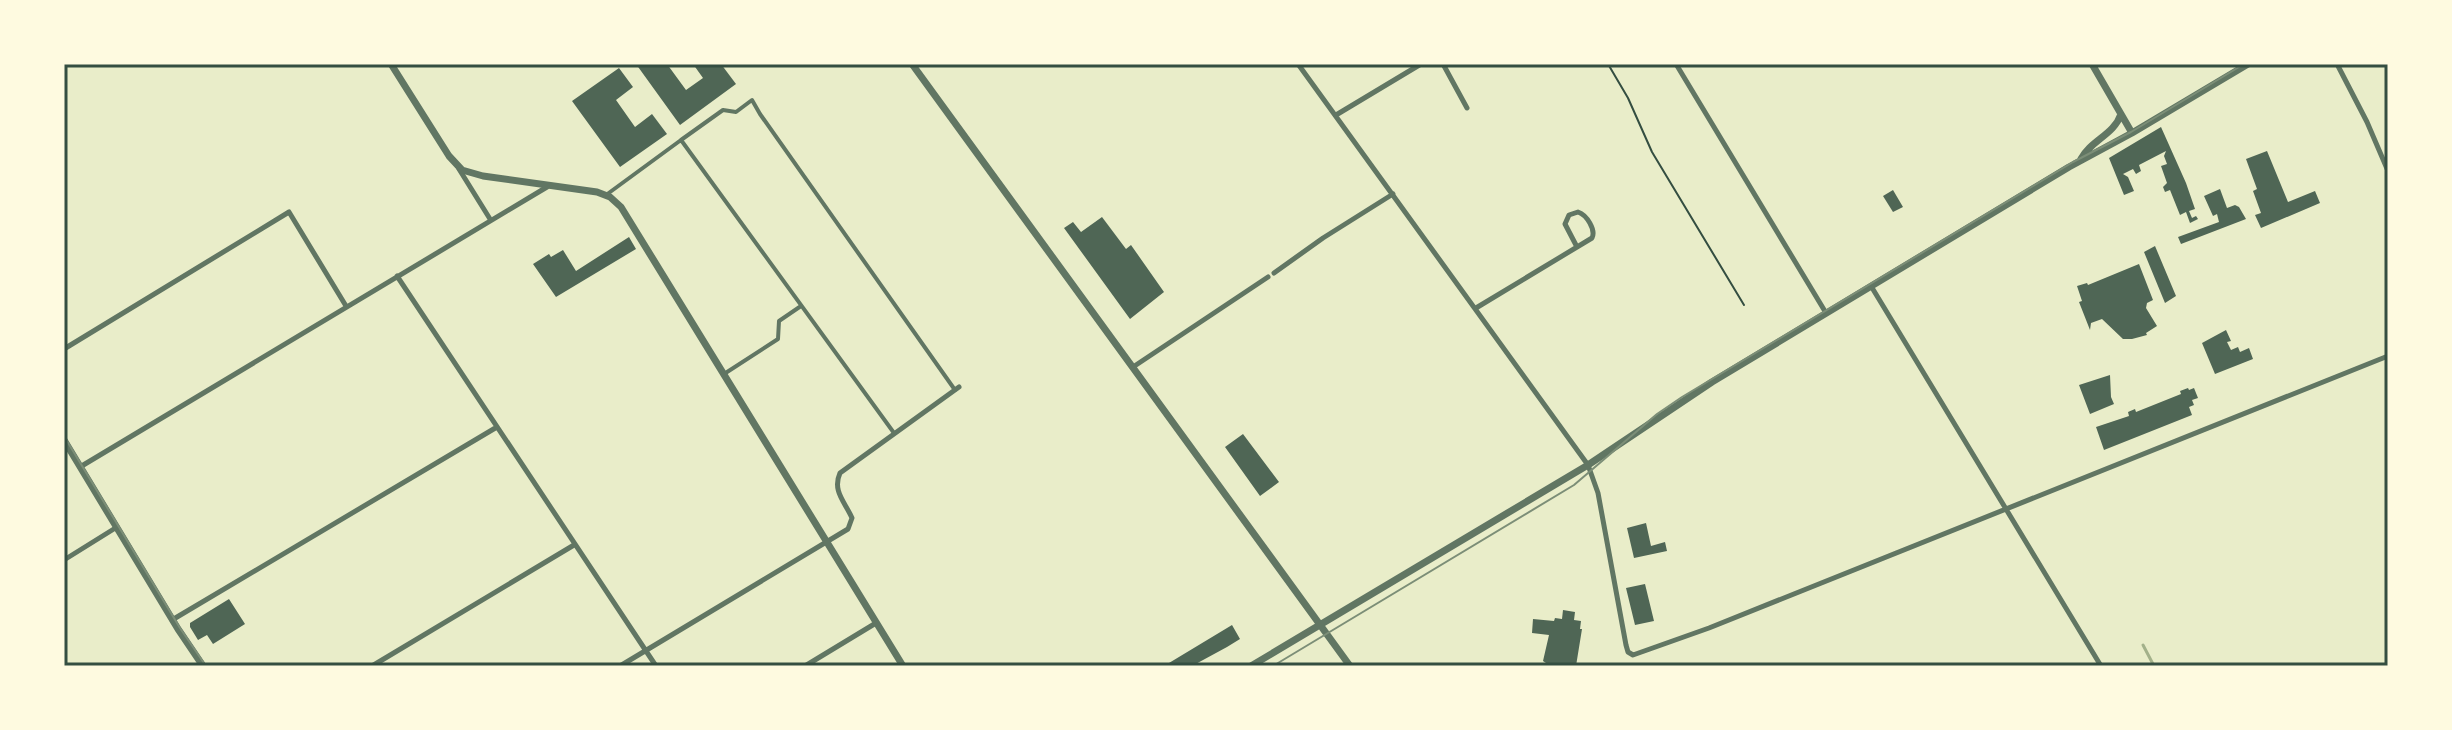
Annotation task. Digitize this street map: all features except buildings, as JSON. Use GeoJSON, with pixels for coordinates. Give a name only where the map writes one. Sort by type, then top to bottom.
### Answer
{"type":"FeatureCollection","features":[{"type":"Feature","properties":{"kind":"street"},"geometry":{"type":"LineString","coordinates":[[391,64],[490,219]]}},
{"type":"Feature","properties":{"kind":"street"},"geometry":{"type":"LineString","coordinates":[[912,64],[1350,666]]}},
{"type":"Feature","properties":{"kind":"street"},"geometry":{"type":"LineString","coordinates":[[1298,64],[1588,465],[1598,493],[1628,652],[1639,654],[1709,628],[2388,356]]}},
{"type":"Feature","properties":{"kind":"street"},"geometry":{"type":"LineString","coordinates":[[1336,115],[1421,64]]}},
{"type":"Feature","properties":{"kind":"street"},"geometry":{"type":"LineString","coordinates":[[1443,64],[1467,108]]}},
{"type":"Feature","properties":{"kind":"street"},"geometry":{"type":"LineString","coordinates":[[1676,64],[1826,313]]}},
{"type":"Feature","properties":{"kind":"street"},"geometry":{"type":"LineString","coordinates":[[2092,64],[2132,133]]}},
{"type":"Feature","properties":{"kind":"street"},"geometry":{"type":"LineString","coordinates":[[1251,666],[1588,465],[1672,406],[1826,313],[2248,64]]}},
{"type":"Feature","properties":{"kind":"street"},"geometry":{"type":"LineString","coordinates":[[2337,64],[2388,171]]}},
{"type":"Feature","properties":{"kind":"street"},"geometry":{"type":"LineString","coordinates":[[606,195],[723,110],[736,112],[752,100],[957,388],[840,473],[838,491],[851,514],[852,522],[848,529],[620,666]]}},
{"type":"Feature","properties":{"kind":"street"},"geometry":{"type":"LineString","coordinates":[[2080,161],[2088,149],[2116,125],[2121,114]]}},
{"type":"Feature","properties":{"kind":"street"},"geometry":{"type":"LineString","coordinates":[[681,140],[894,433]]}},
{"type":"Feature","properties":{"kind":"street"},"geometry":{"type":"LineString","coordinates":[[459,168],[483,176],[606,195],[621,207],[903,666]]}},
{"type":"Feature","properties":{"kind":"street"},"geometry":{"type":"LineString","coordinates":[[80,467],[490,219],[552,185]]}},
{"type":"Feature","properties":{"kind":"street"},"geometry":{"type":"LineString","coordinates":[[1133,367],[1393,194]]}},
{"type":"Feature","properties":{"kind":"street"},"geometry":{"type":"LineString","coordinates":[[64,349],[289,212],[346,306]]}},
{"type":"Feature","properties":{"kind":"street"},"geometry":{"type":"LineString","coordinates":[[1476,308],[1592,238],[1594,233],[1585,216],[1578,212],[1569,215],[1565,224],[1577,247]]}},
{"type":"Feature","properties":{"kind":"street"},"geometry":{"type":"LineString","coordinates":[[397,276],[656,666]]}},
{"type":"Feature","properties":{"kind":"street"},"geometry":{"type":"LineString","coordinates":[[1871,286],[2101,666]]}},
{"type":"Feature","properties":{"kind":"street"},"geometry":{"type":"LineString","coordinates":[[724,374],[778,339],[779,321],[801,306]]}},
{"type":"Feature","properties":{"kind":"street"},"geometry":{"type":"LineString","coordinates":[[172,620],[497,427]]}},
{"type":"Feature","properties":{"kind":"street"},"geometry":{"type":"LineString","coordinates":[[64,440],[203,666]]}},
{"type":"Feature","properties":{"kind":"street"},"geometry":{"type":"LineString","coordinates":[[64,560],[117,527]]}},
{"type":"Feature","properties":{"kind":"street"},"geometry":{"type":"LineString","coordinates":[[372,666],[574,545]]}},
{"type":"Feature","properties":{"kind":"street"},"geometry":{"type":"LineString","coordinates":[[805,666],[876,623]]}},
{"type":"Feature","properties":{"kind":"path"},"geometry":{"type":"LineString","coordinates":[[1608,64],[1628,98],[1652,152],[1744,305]]}},
{"type":"Feature","properties":{"kind":"waterway"},"geometry":{"type":"LineString","coordinates":[[2143,645],[2154,666]]}},
{"type":"Feature","properties":{"kind":"tram line"},"geometry":{"type":"LineString","coordinates":[[1273,666],[1574,485],[1657,414],[1682,397],[2073,162],[2131,132],[2244,64]]}},
{"type":"Feature","properties":{"kind":"tram line"},"geometry":{"type":"LineString","coordinates":[[64,436],[206,666]]}}]}
